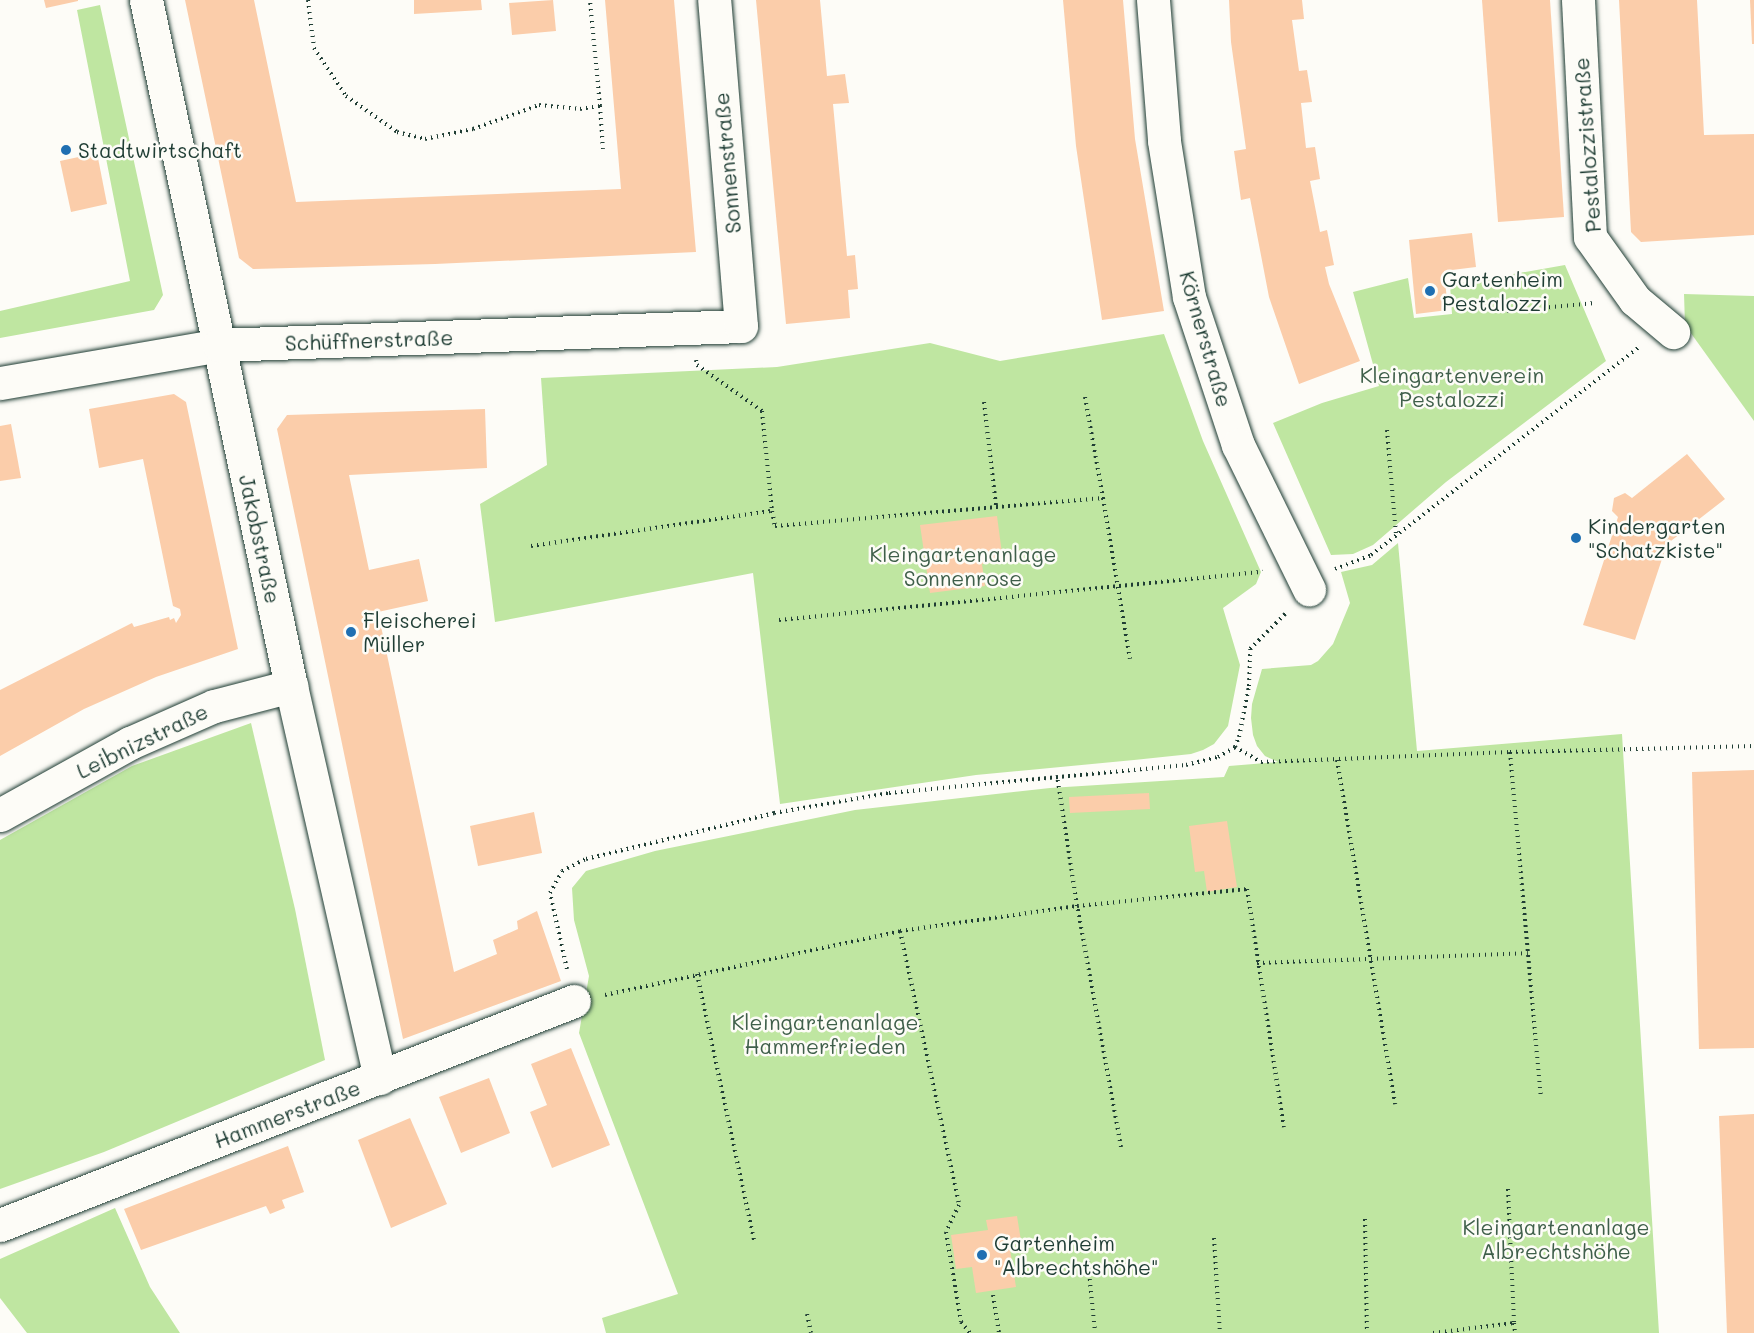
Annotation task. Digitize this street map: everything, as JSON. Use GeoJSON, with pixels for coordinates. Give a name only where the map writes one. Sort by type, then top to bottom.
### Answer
{"type":"FeatureCollection","features":[{"type":"Feature","properties":{"kind":"street","name":"Jakobstraße"},"geometry":{"type":"LineString","coordinates":[[146,0],[291,686],[380,1078]]}},
{"type":"Feature","properties":{"kind":"street","name":"Sonnenstraße"},"geometry":{"type":"LineString","coordinates":[[714,0],[741,326]]}},
{"type":"Feature","properties":{"kind":"street","name":"Körnerstraße"},"geometry":{"type":"LineString","coordinates":[[1153,0],[1164,141],[1190,297],[1238,445],[1309,589]]}},
{"type":"Feature","properties":{"kind":"street","name":"Pestalozzistraße"},"geometry":{"type":"LineString","coordinates":[[1578,0],[1590,237],[1635,300],[1670,329]]}},
{"type":"Feature","properties":{"kind":"street","name":"Schüffnerstraße"},"geometry":{"type":"LineString","coordinates":[[0,383],[219,345],[741,326]]}},
{"type":"Feature","properties":{"kind":"street","name":"Leibnizstraße"},"geometry":{"type":"LineString","coordinates":[[0,815],[130,743],[214,706],[291,686]]}},
{"type":"Feature","properties":{"kind":"street","name":"Hammerstraße"},"geometry":{"type":"LineString","coordinates":[[0,1225],[574,1001]]}},
{"type":"Feature","properties":{"kind":"path"},"geometry":{"type":"LineString","coordinates":[[308,0],[314,48],[328,73],[346,96],[397,132],[425,139],[473,129],[539,105],[580,109],[600,106]]}},
{"type":"Feature","properties":{"kind":"path"},"geometry":{"type":"LineString","coordinates":[[590,0],[603,149]]}},
{"type":"Feature","properties":{"kind":"path"},"geometry":{"type":"LineString","coordinates":[[1507,311],[1635,300]]}},
{"type":"Feature","properties":{"kind":"path"},"geometry":{"type":"LineString","coordinates":[[1284,1127],[1247,890],[1077,906],[900,931],[574,1001],[550,893],[562,871],[586,859],[774,813],[889,793],[1186,765],[1218,757],[1235,747],[1246,703],[1250,649],[1309,589],[1336,568],[1371,555],[1670,329]]}},
{"type":"Feature","properties":{"kind":"path"},"geometry":{"type":"LineString","coordinates":[[697,364],[762,411],[775,526],[996,505],[1103,498]]}},
{"type":"Feature","properties":{"kind":"path"},"geometry":{"type":"LineString","coordinates":[[1086,397],[1130,659]]}},
{"type":"Feature","properties":{"kind":"path"},"geometry":{"type":"LineString","coordinates":[[984,402],[996,505]]}},
{"type":"Feature","properties":{"kind":"path"},"geometry":{"type":"LineString","coordinates":[[1387,430],[1396,535]]}},
{"type":"Feature","properties":{"kind":"path"},"geometry":{"type":"LineString","coordinates":[[531,546],[772,511]]}},
{"type":"Feature","properties":{"kind":"path"},"geometry":{"type":"LineString","coordinates":[[779,620],[1261,572],[1309,589]]}},
{"type":"Feature","properties":{"kind":"path"},"geometry":{"type":"LineString","coordinates":[[1235,747],[1261,762],[1510,752],[1754,746]]}},
{"type":"Feature","properties":{"kind":"path"},"geometry":{"type":"LineString","coordinates":[[1510,752],[1541,1098]]}},
{"type":"Feature","properties":{"kind":"path"},"geometry":{"type":"LineString","coordinates":[[1337,760],[1395,1104]]}},
{"type":"Feature","properties":{"kind":"path"},"geometry":{"type":"LineString","coordinates":[[1057,776],[1077,906],[1121,1147]]}},
{"type":"Feature","properties":{"kind":"path"},"geometry":{"type":"LineString","coordinates":[[900,931],[958,1204],[946,1232],[961,1322],[970,1333]]}},
{"type":"Feature","properties":{"kind":"path"},"geometry":{"type":"LineString","coordinates":[[1257,963],[1528,953]]}},
{"type":"Feature","properties":{"kind":"path"},"geometry":{"type":"LineString","coordinates":[[697,974],[754,1241]]}},
{"type":"Feature","properties":{"kind":"path"},"geometry":{"type":"LineString","coordinates":[[1508,1189],[1515,1333]]}},
{"type":"Feature","properties":{"kind":"path"},"geometry":{"type":"LineString","coordinates":[[1365,1218],[1368,1333]]}},
{"type":"Feature","properties":{"kind":"path"},"geometry":{"type":"LineString","coordinates":[[1214,1238],[1220,1333]]}},
{"type":"Feature","properties":{"kind":"path"},"geometry":{"type":"LineString","coordinates":[[1088,1262],[1095,1333]]}},
{"type":"Feature","properties":{"kind":"path"},"geometry":{"type":"LineString","coordinates":[[993,1295],[999,1333]]}},
{"type":"Feature","properties":{"kind":"path"},"geometry":{"type":"LineString","coordinates":[[807,1314],[811,1333]]}},
{"type":"Feature","properties":{"kind":"path"},"geometry":{"type":"LineString","coordinates":[[1433,1333],[1514,1323]]}},
{"type":"Feature","properties":{"kind":"green space"},"geometry":{"type":"Polygon","coordinates":[[[100,5],[163,295],[154,310],[0,338],[0,311],[130,281],[77,10],[100,5]]]}},
{"type":"Feature","properties":{"kind":"green space","name":"Kleingartenverein Pestalozzi"},"geometry":{"type":"Polygon","coordinates":[[[1565,265],[1606,361],[1446,482],[1373,545],[1353,554],[1331,555],[1273,423],[1322,403],[1379,386],[1353,292],[1408,278],[1414,318],[1452,314],[1450,285],[1565,265]]]}},
{"type":"Feature","properties":{"kind":"green space"},"geometry":{"type":"Polygon","coordinates":[[[1684,294],[1754,296],[1754,421],[1685,325],[1684,294]]]}},
{"type":"Feature","properties":{"kind":"green space","name":"Kleingartenanlage Sonnenrose"},"geometry":{"type":"Polygon","coordinates":[[[1164,334],[1203,441],[1261,572],[1256,584],[1223,608],[1240,665],[1228,726],[1214,744],[1203,750],[1191,754],[976,775],[780,804],[753,573],[495,622],[480,504],[547,465],[541,378],[777,367],[930,343],[1000,361],[1164,334]]]}},
{"type":"Feature","properties":{"kind":"green space","name":"Kleingartenanlage Hammerfrieden"},"geometry":{"type":"Polygon","coordinates":[[[1398,543],[1417,751],[1622,734],[1659,1333],[606,1333],[602,1318],[678,1294],[579,1033],[589,976],[574,920],[572,888],[586,871],[655,851],[855,810],[1050,788],[1224,777],[1229,766],[1278,762],[1265,756],[1257,746],[1253,735],[1252,704],[1262,669],[1311,665],[1318,661],[1333,644],[1350,603],[1341,572],[1372,565],[1398,543]]]}},
{"type":"Feature","properties":{"kind":"green space"},"geometry":{"type":"Polygon","coordinates":[[[251,723],[295,909],[325,1060],[104,1152],[0,1189],[0,840],[132,766],[251,723]]]}},
{"type":"Feature","properties":{"kind":"green space"},"geometry":{"type":"Polygon","coordinates":[[[115,1208],[150,1287],[180,1333],[27,1333],[0,1298],[0,1259],[115,1208]]]}},
{"type":"Feature","properties":{"kind":"building"},"geometry":{"type":"Polygon","coordinates":[[[44,0],[78,0],[78,1],[46,8],[44,0]]]}},
{"type":"Feature","properties":{"kind":"building"},"geometry":{"type":"Polygon","coordinates":[[[185,0],[254,0],[296,202],[621,189],[605,0],[674,0],[696,252],[435,264],[253,269],[239,258],[185,0]]]}},
{"type":"Feature","properties":{"kind":"building"},"geometry":{"type":"Polygon","coordinates":[[[414,0],[481,0],[482,10],[414,14],[414,0]]]}},
{"type":"Feature","properties":{"kind":"building"},"geometry":{"type":"Polygon","coordinates":[[[553,0],[556,31],[512,35],[509,3],[553,0]]]}},
{"type":"Feature","properties":{"kind":"building"},"geometry":{"type":"Polygon","coordinates":[[[756,0],[820,0],[827,76],[845,74],[849,103],[833,104],[847,256],[855,255],[858,289],[848,290],[850,318],[786,324],[756,0]]]}},
{"type":"Feature","properties":{"kind":"building"},"geometry":{"type":"Polygon","coordinates":[[[1063,0],[1123,0],[1135,139],[1164,311],[1102,320],[1076,146],[1063,0]]]}},
{"type":"Feature","properties":{"kind":"building"},"geometry":{"type":"Polygon","coordinates":[[[1229,0],[1302,0],[1304,19],[1292,20],[1299,71],[1307,70],[1312,102],[1301,103],[1306,148],[1315,147],[1320,179],[1310,181],[1320,232],[1327,230],[1334,265],[1325,267],[1329,284],[1360,361],[1299,384],[1269,297],[1250,198],[1241,200],[1234,151],[1246,149],[1231,42],[1229,0]]]}},
{"type":"Feature","properties":{"kind":"building"},"geometry":{"type":"Polygon","coordinates":[[[1482,0],[1550,0],[1564,217],[1498,222],[1482,0]]]}},
{"type":"Feature","properties":{"kind":"building"},"geometry":{"type":"Polygon","coordinates":[[[1619,0],[1697,0],[1704,135],[1754,134],[1754,235],[1641,242],[1631,232],[1619,0]]]}},
{"type":"Feature","properties":{"kind":"building"},"geometry":{"type":"Polygon","coordinates":[[[1750,0],[1754,0],[1754,44],[1752,44],[1750,0]]]}},
{"type":"Feature","properties":{"kind":"building"},"geometry":{"type":"Polygon","coordinates":[[[97,153],[107,204],[71,212],[60,161],[97,153]]]}},
{"type":"Feature","properties":{"kind":"building","name":"Gartenheim Pestalozzi"},"geometry":{"type":"Polygon","coordinates":[[[1472,233],[1476,267],[1444,271],[1448,310],[1416,314],[1409,240],[1472,233]]]}},
{"type":"Feature","properties":{"kind":"building"},"geometry":{"type":"Polygon","coordinates":[[[174,394],[186,402],[238,649],[156,677],[84,709],[0,756],[0,690],[132,623],[134,627],[169,617],[170,620],[174,618],[176,623],[181,615],[180,609],[173,606],[143,459],[99,468],[89,409],[174,394]]]}},
{"type":"Feature","properties":{"kind":"building"},"geometry":{"type":"Polygon","coordinates":[[[485,409],[487,468],[349,475],[369,570],[419,559],[428,601],[378,612],[454,972],[497,954],[493,940],[518,929],[517,921],[537,911],[561,981],[403,1039],[277,429],[287,415],[485,409]]]}},
{"type":"Feature","properties":{"kind":"building"},"geometry":{"type":"Polygon","coordinates":[[[11,424],[21,478],[0,481],[0,426],[11,424]]]}},
{"type":"Feature","properties":{"kind":"building"},"geometry":{"type":"Polygon","coordinates":[[[1687,454],[1725,499],[1667,544],[1635,640],[1583,625],[1618,517],[1612,511],[1614,498],[1625,493],[1632,498],[1687,454]]]}},
{"type":"Feature","properties":{"kind":"building"},"geometry":{"type":"Polygon","coordinates":[[[997,516],[1003,561],[982,564],[985,586],[930,593],[920,525],[997,516]]]}},
{"type":"Feature","properties":{"kind":"building"},"geometry":{"type":"Polygon","coordinates":[[[1754,770],[1754,1048],[1699,1049],[1692,772],[1754,770]]]}},
{"type":"Feature","properties":{"kind":"building"},"geometry":{"type":"Polygon","coordinates":[[[1149,793],[1150,809],[1070,813],[1069,797],[1149,793]]]}},
{"type":"Feature","properties":{"kind":"building"},"geometry":{"type":"Polygon","coordinates":[[[534,812],[542,853],[478,866],[470,826],[534,812]]]}},
{"type":"Feature","properties":{"kind":"building"},"geometry":{"type":"Polygon","coordinates":[[[1227,821],[1237,887],[1207,892],[1204,871],[1195,872],[1189,826],[1227,821]]]}},
{"type":"Feature","properties":{"kind":"building"},"geometry":{"type":"Polygon","coordinates":[[[571,1048],[610,1145],[552,1168],[530,1112],[547,1105],[531,1064],[571,1048]]]}},
{"type":"Feature","properties":{"kind":"building"},"geometry":{"type":"Polygon","coordinates":[[[489,1078],[510,1133],[461,1153],[439,1097],[489,1078]]]}},
{"type":"Feature","properties":{"kind":"building"},"geometry":{"type":"Polygon","coordinates":[[[1754,1114],[1754,1333],[1727,1333],[1719,1116],[1754,1114]]]}},
{"type":"Feature","properties":{"kind":"building"},"geometry":{"type":"Polygon","coordinates":[[[410,1118],[447,1204],[391,1228],[358,1140],[410,1118]]]}},
{"type":"Feature","properties":{"kind":"building"},"geometry":{"type":"Polygon","coordinates":[[[288,1146],[304,1192],[282,1200],[285,1208],[270,1214],[266,1206],[141,1250],[124,1209],[288,1146]]]}},
{"type":"Feature","properties":{"kind":"building","name":"Gartenheim \"Albrechtshöhe\""},"geometry":{"type":"Polygon","coordinates":[[[1017,1216],[1021,1241],[1009,1243],[1016,1287],[976,1293],[972,1267],[956,1269],[951,1235],[988,1230],[986,1220],[1017,1216]]]}},
{"type":"Feature","properties":{"kind":"place","name":"Stadtwirtschaft"},"geometry":{"type":"Point","coordinates":[66,150]}},
{"type":"Feature","properties":{"kind":"place","name":"Gartenheim Pestalozzi"},"geometry":{"type":"Point","coordinates":[1430,291]}},
{"type":"Feature","properties":{"kind":"place","name":"Kindergarten \"Schatzkiste\""},"geometry":{"type":"Point","coordinates":[1576,538]}},
{"type":"Feature","properties":{"kind":"place","name":"Fleischerei Müller"},"geometry":{"type":"Point","coordinates":[351,632]}},
{"type":"Feature","properties":{"kind":"place","name":"Gartenheim \"Albrechtshöhe\""},"geometry":{"type":"Point","coordinates":[982,1255]}},
{"type":"Feature","properties":{"kind":"park label","name":"Kleingartenanlage Albrechtshöhe"},"geometry":{"type":"Point","coordinates":[1556,1239]}}]}
